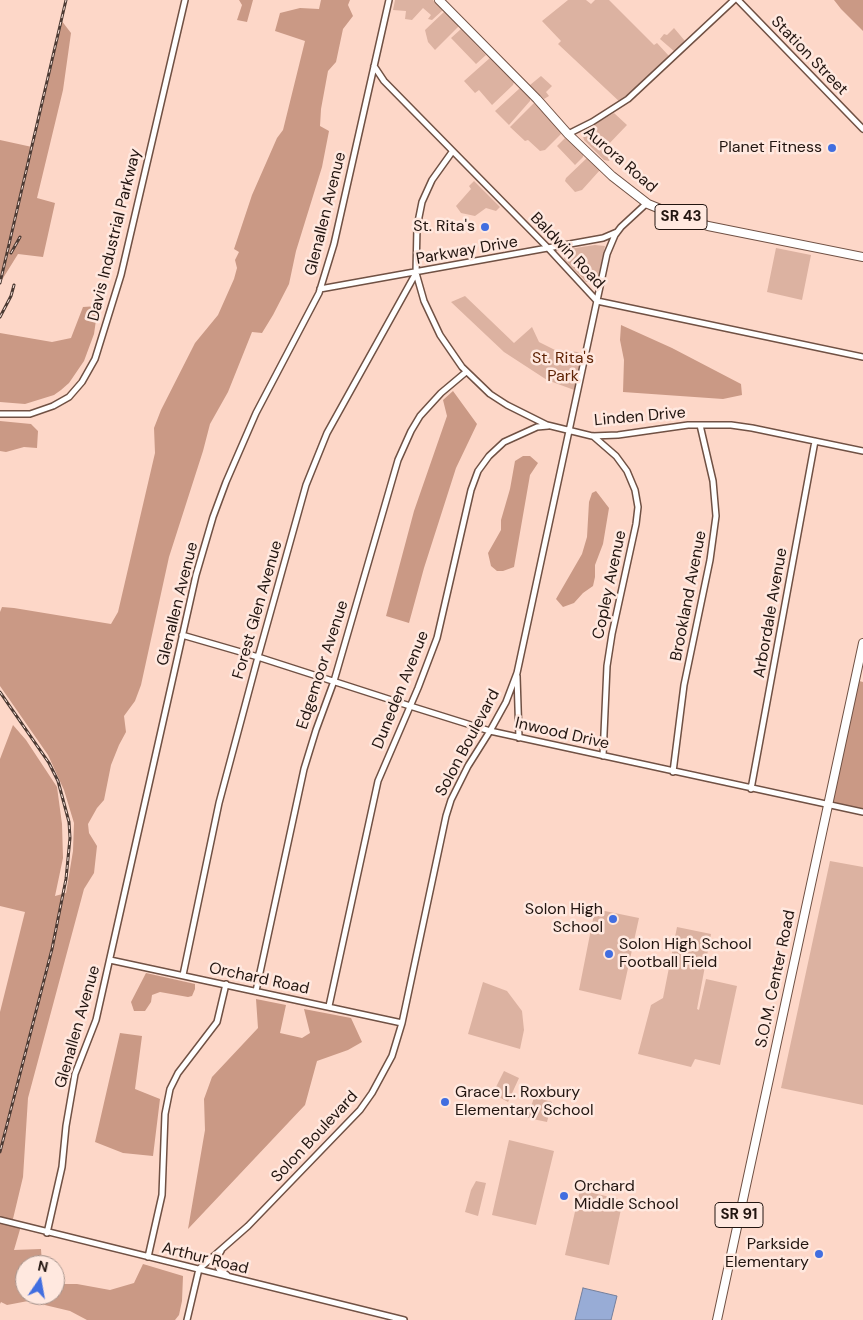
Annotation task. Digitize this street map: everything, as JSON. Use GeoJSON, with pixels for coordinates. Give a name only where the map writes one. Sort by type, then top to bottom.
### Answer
{"type":"FeatureCollection","features":[{"type":"Feature","properties":{"kind":"main road","name":"Aurora Road"},"geometry":{"type":"LineString","coordinates":[[439,0],[537,99],[568,134],[612,176],[647,203],[708,226],[863,257]]}},
{"type":"Feature","properties":{"kind":"main road","name":"S.O.M. Center Road"},"geometry":{"type":"LineString","coordinates":[[717,1320],[827,805],[863,647]]}},
{"type":"Feature","properties":{"kind":"street","name":"Davis Industrial Parkway"},"geometry":{"type":"LineString","coordinates":[[0,414],[30,414],[53,406],[69,397],[82,382],[95,359],[121,275],[185,0]]}},
{"type":"Feature","properties":{"kind":"street","name":"Glenallen Avenue"},"geometry":{"type":"LineString","coordinates":[[48,1233],[62,1167],[66,1126],[75,1074],[96,1020],[182,635],[206,542],[226,482],[256,413],[320,289],[334,244],[389,0]]}},
{"type":"Feature","properties":{"kind":"street"},"geometry":{"type":"LineString","coordinates":[[568,134],[592,122],[628,99],[734,0]]}},
{"type":"Feature","properties":{"kind":"street","name":"Station Street"},"geometry":{"type":"LineString","coordinates":[[738,0],[863,129]]}},
{"type":"Feature","properties":{"kind":"street","name":"Baldwin Road"},"geometry":{"type":"LineString","coordinates":[[374,66],[384,81],[549,249],[597,301],[863,357]]}},
{"type":"Feature","properties":{"kind":"street","name":"Linden Drive"},"geometry":{"type":"LineString","coordinates":[[452,152],[435,175],[422,202],[417,226],[416,273],[424,301],[440,335],[466,372],[490,394],[507,405],[550,426],[592,436],[618,435],[700,425],[752,428],[863,451]]}},
{"type":"Feature","properties":{"kind":"street","name":"Solon Boulevard"},"geometry":{"type":"LineString","coordinates":[[199,1269],[248,1226],[360,1110],[388,1066],[402,1023],[446,816],[460,781],[506,702],[516,672],[607,254],[617,232],[647,203]]}},
{"type":"Feature","properties":{"kind":"street","name":"Parkway Drive"},"geometry":{"type":"LineString","coordinates":[[320,289],[549,249],[603,238],[617,232]]}},
{"type":"Feature","properties":{"kind":"street","name":"Forest Glen Avenue"},"geometry":{"type":"LineString","coordinates":[[183,975],[220,803],[258,656],[306,486],[317,456],[335,419],[416,273]]}},
{"type":"Feature","properties":{"kind":"street","name":"Edgemoor Avenue"},"geometry":{"type":"LineString","coordinates":[[256,991],[304,769],[334,681],[398,460],[404,444],[420,416],[430,404],[466,372]]}},
{"type":"Feature","properties":{"kind":"street","name":"Brookland Avenue"},"geometry":{"type":"LineString","coordinates":[[673,772],[684,685],[710,560],[716,516],[713,481],[700,425]]}},
{"type":"Feature","properties":{"kind":"street","name":"Duneden Avenue"},"geometry":{"type":"LineString","coordinates":[[329,1006],[378,781],[437,638],[471,490],[478,471],[489,456],[504,442],[537,427],[550,426]]}},
{"type":"Feature","properties":{"kind":"street","name":"Copley Avenue"},"geometry":{"type":"LineString","coordinates":[[592,436],[616,456],[627,471],[635,490],[638,507],[607,666],[603,756]]}},
{"type":"Feature","properties":{"kind":"street","name":"Arbordale Avenue"},"geometry":{"type":"LineString","coordinates":[[752,789],[815,441]]}},
{"type":"Feature","properties":{"kind":"street","name":"Inwood Drive"},"geometry":{"type":"LineString","coordinates":[[182,635],[258,656],[490,731],[863,812]]}},
{"type":"Feature","properties":{"kind":"street"},"geometry":{"type":"LineString","coordinates":[[516,672],[519,738]]}},
{"type":"Feature","properties":{"kind":"street","name":"Orchard Road"},"geometry":{"type":"LineString","coordinates":[[110,960],[402,1023]]}},
{"type":"Feature","properties":{"kind":"street"},"geometry":{"type":"LineString","coordinates":[[148,1257],[162,1195],[165,1114],[170,1089],[181,1069],[217,1022],[226,984]]}},
{"type":"Feature","properties":{"kind":"street","name":"Arthur Road"},"geometry":{"type":"LineString","coordinates":[[0,1220],[404,1320]]}},
{"type":"Feature","properties":{"kind":"street"},"geometry":{"type":"LineString","coordinates":[[223,1248],[218,1256],[217,1263],[219,1268],[231,1278]]}},
{"type":"Feature","properties":{"kind":"street"},"geometry":{"type":"LineString","coordinates":[[187,1320],[199,1269]]}},
{"type":"Feature","properties":{"kind":"green space"},"geometry":{"type":"Polygon","coordinates":[[[395,0],[433,0],[443,10],[432,20],[428,19],[431,15],[423,8],[412,20],[405,19],[406,11],[393,10],[395,0]]]}},
{"type":"Feature","properties":{"kind":"green space"},"geometry":{"type":"Polygon","coordinates":[[[568,0],[586,0],[591,4],[595,0],[609,0],[654,45],[657,43],[669,56],[622,104],[558,44],[561,41],[542,21],[568,0]]]}},
{"type":"Feature","properties":{"kind":"green space"},"geometry":{"type":"Polygon","coordinates":[[[445,11],[459,26],[435,50],[428,42],[425,30],[445,11]]]}},
{"type":"Feature","properties":{"kind":"green space"},"geometry":{"type":"Polygon","coordinates":[[[674,28],[685,41],[675,52],[660,39],[674,28]]]}},
{"type":"Feature","properties":{"kind":"green space"},"geometry":{"type":"Polygon","coordinates":[[[461,29],[486,55],[476,64],[451,38],[461,29]]]}},
{"type":"Feature","properties":{"kind":"green space"},"geometry":{"type":"Polygon","coordinates":[[[491,57],[514,82],[492,105],[479,90],[475,93],[464,81],[491,57]]]}},
{"type":"Feature","properties":{"kind":"green space"},"geometry":{"type":"Polygon","coordinates":[[[541,76],[552,86],[546,92],[549,96],[544,99],[530,85],[541,76]]]}},
{"type":"Feature","properties":{"kind":"green space"},"geometry":{"type":"Polygon","coordinates":[[[520,88],[530,98],[530,101],[509,125],[495,111],[520,88]]]}},
{"type":"Feature","properties":{"kind":"green space"},"geometry":{"type":"Polygon","coordinates":[[[534,103],[563,132],[545,150],[540,151],[528,140],[525,141],[510,127],[534,103]]]}},
{"type":"Feature","properties":{"kind":"green space"},"geometry":{"type":"Polygon","coordinates":[[[614,113],[627,125],[605,148],[612,155],[609,161],[604,160],[584,140],[583,136],[586,129],[614,113]]]}},
{"type":"Feature","properties":{"kind":"green space"},"geometry":{"type":"Polygon","coordinates":[[[567,136],[583,153],[583,157],[575,165],[557,146],[567,136]]]}},
{"type":"Feature","properties":{"kind":"green space"},"geometry":{"type":"Polygon","coordinates":[[[588,157],[600,170],[582,190],[575,192],[565,181],[566,178],[588,157]]]}},
{"type":"Feature","properties":{"kind":"green space"},"geometry":{"type":"Polygon","coordinates":[[[474,181],[500,207],[496,211],[486,208],[475,216],[461,213],[456,206],[471,189],[469,186],[474,181]]]}},
{"type":"Feature","properties":{"kind":"green space"},"geometry":{"type":"Polygon","coordinates":[[[595,245],[605,246],[598,278],[592,282],[586,282],[564,259],[565,253],[569,249],[595,245]]]}},
{"type":"Feature","properties":{"kind":"green space"},"geometry":{"type":"Polygon","coordinates":[[[776,248],[811,255],[802,300],[767,292],[776,248]]]}},
{"type":"Feature","properties":{"kind":"green space","name":"St. Rita's Park"},"geometry":{"type":"Polygon","coordinates":[[[465,296],[514,343],[532,327],[539,342],[555,350],[578,352],[585,355],[577,391],[547,380],[504,352],[451,302],[465,296]]]}},
{"type":"Feature","properties":{"kind":"green space"},"geometry":{"type":"Polygon","coordinates":[[[830,861],[863,867],[863,1105],[781,1088],[830,861]]]}},
{"type":"Feature","properties":{"kind":"green space","name":"Solon High School Football Field"},"geometry":{"type":"Polygon","coordinates":[[[595,909],[639,918],[621,1000],[579,990],[595,909]]]}},
{"type":"Feature","properties":{"kind":"green space"},"geometry":{"type":"Polygon","coordinates":[[[677,927],[711,934],[697,1009],[699,1010],[706,979],[737,986],[720,1065],[695,1059],[691,1067],[638,1054],[651,1005],[663,998],[677,927]]]}},
{"type":"Feature","properties":{"kind":"green space"},"geometry":{"type":"Polygon","coordinates":[[[483,982],[507,991],[522,1011],[524,1030],[520,1049],[468,1034],[483,982]]]}},
{"type":"Feature","properties":{"kind":"green space"},"geometry":{"type":"Polygon","coordinates":[[[504,1071],[519,1078],[508,1102],[499,1097],[495,1089],[504,1071]]]}},
{"type":"Feature","properties":{"kind":"green space"},"geometry":{"type":"Polygon","coordinates":[[[534,1097],[552,1102],[547,1122],[528,1118],[534,1097]]]}},
{"type":"Feature","properties":{"kind":"green space"},"geometry":{"type":"Polygon","coordinates":[[[509,1140],[554,1151],[536,1225],[492,1215],[509,1140]]]}},
{"type":"Feature","properties":{"kind":"green space"},"geometry":{"type":"Polygon","coordinates":[[[476,1181],[486,1183],[478,1216],[465,1212],[471,1190],[476,1181]]]}},
{"type":"Feature","properties":{"kind":"green space"},"geometry":{"type":"Polygon","coordinates":[[[580,1190],[623,1200],[609,1265],[565,1255],[580,1190]]]}},
{"type":"Feature","properties":{"kind":"shaded area"},"geometry":{"type":"Polygon","coordinates":[[[239,0],[253,0],[247,22],[237,20],[242,5],[239,0]]]}},
{"type":"Feature","properties":{"kind":"shaded area"},"geometry":{"type":"Polygon","coordinates":[[[321,0],[350,0],[348,5],[353,16],[343,29],[336,62],[328,71],[320,126],[329,131],[322,167],[296,251],[289,284],[262,333],[252,332],[228,392],[210,424],[169,557],[141,685],[135,701],[124,716],[126,732],[111,765],[104,800],[88,824],[89,833],[97,846],[94,873],[84,889],[28,1098],[23,1177],[12,1223],[21,1226],[14,1250],[41,1249],[41,1255],[15,1255],[15,1303],[7,1305],[1,1302],[0,1304],[0,1012],[25,912],[0,906],[0,759],[13,725],[26,740],[57,787],[62,824],[63,858],[55,896],[66,893],[73,851],[74,823],[64,790],[48,755],[0,686],[0,612],[2,607],[14,608],[111,624],[118,612],[155,453],[154,428],[161,410],[195,343],[218,315],[234,279],[237,268],[235,260],[239,252],[234,249],[252,195],[277,138],[283,130],[305,41],[275,31],[280,13],[300,8],[319,9],[321,0]]]}},
{"type":"Feature","properties":{"kind":"shaded area"},"geometry":{"type":"Polygon","coordinates":[[[834,0],[863,0],[863,31],[841,9],[834,0]]]}},
{"type":"Feature","properties":{"kind":"shaded area"},"geometry":{"type":"Polygon","coordinates":[[[61,20],[71,33],[63,90],[37,198],[55,203],[43,257],[18,254],[0,283],[0,140],[32,147],[61,20]]]}},
{"type":"Feature","properties":{"kind":"shaded area"},"geometry":{"type":"Polygon","coordinates":[[[98,306],[94,334],[84,361],[69,383],[54,395],[25,404],[0,402],[0,333],[52,342],[71,338],[83,307],[98,306]]]}},
{"type":"Feature","properties":{"kind":"shaded area"},"geometry":{"type":"Polygon","coordinates":[[[621,325],[672,348],[741,384],[742,395],[723,399],[623,392],[624,360],[620,340],[621,325]]]}},
{"type":"Feature","properties":{"kind":"shaded area"},"geometry":{"type":"Polygon","coordinates":[[[453,391],[477,424],[456,468],[424,568],[409,623],[386,616],[414,511],[447,416],[443,400],[453,391]]]}},
{"type":"Feature","properties":{"kind":"shaded area"},"geometry":{"type":"Polygon","coordinates":[[[0,421],[31,424],[38,431],[37,448],[24,447],[6,452],[0,451],[0,421]]]}},
{"type":"Feature","properties":{"kind":"shaded area"},"geometry":{"type":"Polygon","coordinates":[[[523,456],[530,456],[538,463],[530,475],[514,567],[497,571],[491,566],[488,553],[501,530],[501,520],[510,489],[515,461],[523,456]]]}},
{"type":"Feature","properties":{"kind":"shaded area"},"geometry":{"type":"Polygon","coordinates":[[[596,491],[609,508],[603,544],[595,565],[593,586],[574,603],[563,607],[556,599],[582,554],[587,537],[589,502],[592,493],[596,491]]]}},
{"type":"Feature","properties":{"kind":"shaded area"},"geometry":{"type":"Polygon","coordinates":[[[855,680],[863,682],[863,812],[827,805],[855,680]]]}},
{"type":"Feature","properties":{"kind":"shaded area"},"geometry":{"type":"Polygon","coordinates":[[[146,973],[195,984],[195,989],[192,996],[188,997],[160,992],[152,995],[151,1002],[145,1011],[134,1011],[131,1002],[146,973]]]}},
{"type":"Feature","properties":{"kind":"shaded area"},"geometry":{"type":"Polygon","coordinates":[[[256,999],[286,1005],[280,1033],[302,1038],[310,1033],[304,1009],[351,1018],[362,1042],[348,1050],[317,1061],[305,1105],[188,1229],[205,1130],[204,1099],[212,1077],[258,1028],[256,999]]]}},
{"type":"Feature","properties":{"kind":"shaded area"},"geometry":{"type":"Polygon","coordinates":[[[120,1033],[142,1036],[135,1089],[160,1099],[153,1156],[123,1153],[95,1142],[120,1033]]]}},
{"type":"Feature","properties":{"kind":"shaded area"},"geometry":{"type":"Polygon","coordinates":[[[143,1264],[183,1276],[182,1301],[179,1315],[175,1320],[87,1320],[70,1311],[45,1305],[65,1305],[65,1284],[77,1284],[110,1290],[134,1283],[143,1264]]]}},
{"type":"Feature","properties":{"kind":"water"},"geometry":{"type":"Polygon","coordinates":[[[583,1288],[617,1296],[611,1320],[575,1320],[583,1288]]]}},
{"type":"Feature","properties":{"kind":"railway"},"geometry":{"type":"LineString","coordinates":[[0,283],[66,0]]}},
{"type":"Feature","properties":{"kind":"railway"},"geometry":{"type":"LineString","coordinates":[[11,253],[20,237]]}},
{"type":"Feature","properties":{"kind":"railway"},"geometry":{"type":"LineString","coordinates":[[0,317],[11,296],[14,285]]}},
{"type":"Feature","properties":{"kind":"railway"},"geometry":{"type":"LineString","coordinates":[[0,692],[49,763],[58,781],[69,822],[70,838],[66,879],[52,949],[0,1152]]}},
{"type":"Feature","properties":{"kind":"place","name":"Planet Fitness"},"geometry":{"type":"Point","coordinates":[832,148]}},
{"type":"Feature","properties":{"kind":"place","name":"St. Rita's"},"geometry":{"type":"Point","coordinates":[485,227]}},
{"type":"Feature","properties":{"kind":"place","name":"Solon High School"},"geometry":{"type":"Point","coordinates":[613,919]}},
{"type":"Feature","properties":{"kind":"place","name":"Solon High School Football Field"},"geometry":{"type":"Point","coordinates":[609,954]}},
{"type":"Feature","properties":{"kind":"place","name":"Grace L. Roxbury Elementary School"},"geometry":{"type":"Point","coordinates":[445,1102]}},
{"type":"Feature","properties":{"kind":"place","name":"Orchard Middle School"},"geometry":{"type":"Point","coordinates":[564,1196]}},
{"type":"Feature","properties":{"kind":"place","name":"Parkside Elementary"},"geometry":{"type":"Point","coordinates":[819,1254]}}]}
